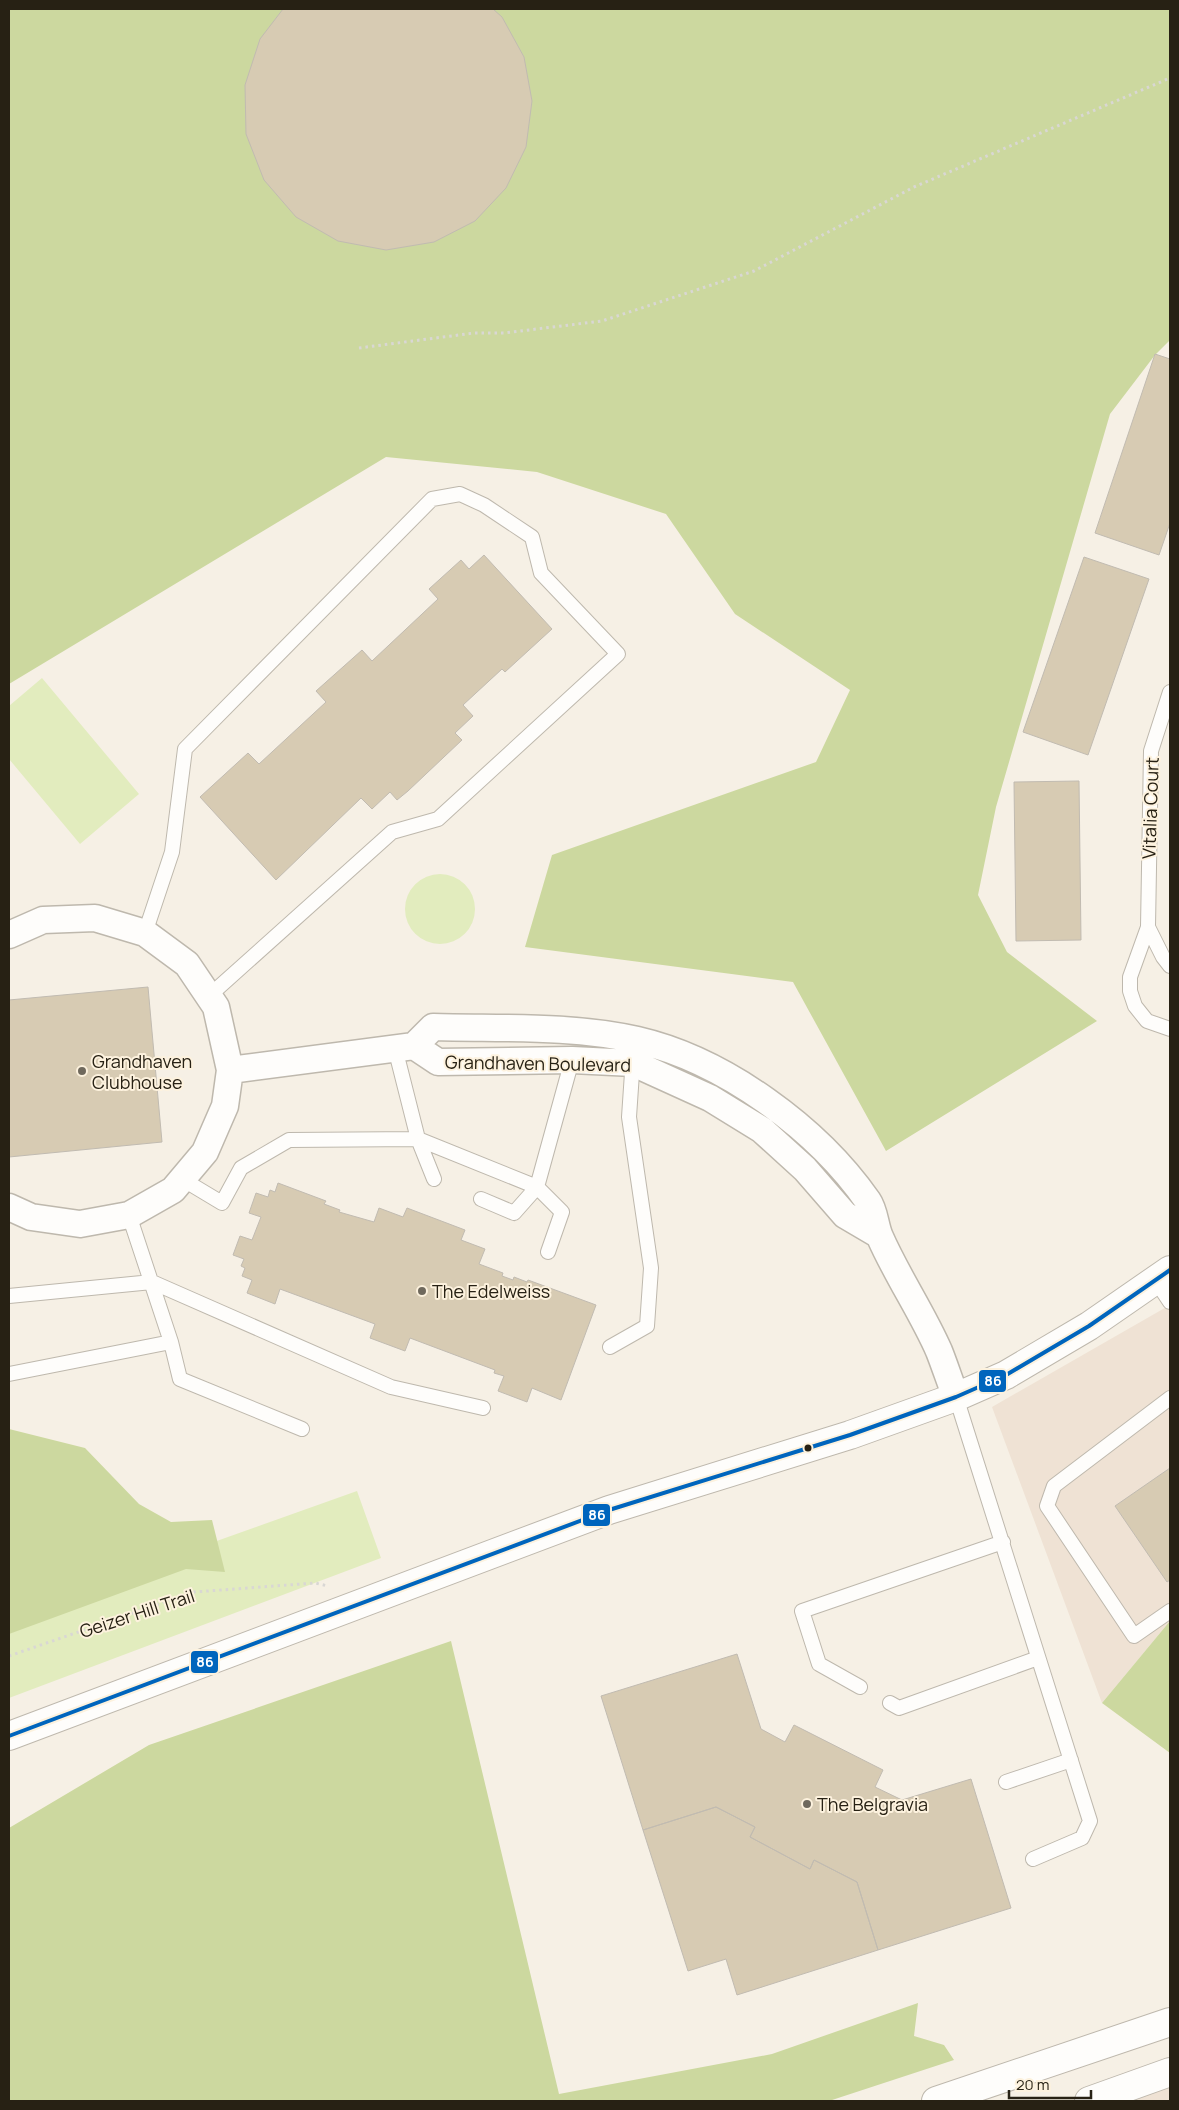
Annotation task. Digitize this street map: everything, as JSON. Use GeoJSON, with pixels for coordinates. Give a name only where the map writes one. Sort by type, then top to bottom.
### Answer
{"type":"FeatureCollection","features":[{"type":"Feature","properties":{"kind":"main road"},"geometry":{"type":"LineString","coordinates":[[9,1736],[609,1510],[850,1436],[956,1397],[1006,1374],[1166,1284]]}},
{"type":"Feature","properties":{"kind":"main road"},"geometry":{"type":"LineString","coordinates":[[936,2101],[1170,2022]]}},
{"type":"Feature","properties":{"kind":"main road"},"geometry":{"type":"LineString","coordinates":[[1089,2101],[1170,2072]]}},
{"type":"Feature","properties":{"kind":"street"},"geometry":{"type":"LineString","coordinates":[[9,934],[44,920],[95,918],[145,933],[187,964],[216,1007],[230,1070],[225,1106],[206,1152],[173,1190],[129,1215],[80,1224],[31,1218],[9,1207]]}},
{"type":"Feature","properties":{"kind":"street","name":"Grandhaven Boulevard"},"geometry":{"type":"LineString","coordinates":[[404,1047],[433,1027],[565,1030],[634,1051],[762,1130],[805,1169],[845,1215],[879,1235],[939,1351],[956,1397]]}},
{"type":"Feature","properties":{"kind":"street"},"geometry":{"type":"LineString","coordinates":[[230,1070],[404,1047]]}},
{"type":"Feature","properties":{"kind":"street","name":"Grandhaven Boulevard"},"geometry":{"type":"LineString","coordinates":[[404,1047],[438,1062],[572,1060],[634,1051]]}},
{"type":"Feature","properties":{"kind":"lane"},"geometry":{"type":"LineString","coordinates":[[145,933],[172,852],[185,748],[432,498],[460,494],[484,505],[532,537],[541,573],[618,654],[438,819],[392,832],[209,996]]}},
{"type":"Feature","properties":{"kind":"lane","name":"Vitalia Court"},"geometry":{"type":"LineString","coordinates":[[1170,692],[1151,751],[1148,927],[1130,977],[1131,998],[1147,1021],[1170,1029]]}},
{"type":"Feature","properties":{"kind":"lane","name":"Vitalia Court"},"geometry":{"type":"LineString","coordinates":[[1148,927],[1163,957],[1170,966]]}},
{"type":"Feature","properties":{"kind":"lane"},"geometry":{"type":"LineString","coordinates":[[404,1047],[418,1139],[434,1179]]}},
{"type":"Feature","properties":{"kind":"lane"},"geometry":{"type":"LineString","coordinates":[[610,1347],[648,1326],[651,1268],[629,1117],[634,1051]]}},
{"type":"Feature","properties":{"kind":"lane"},"geometry":{"type":"LineString","coordinates":[[481,1199],[514,1213],[537,1187],[572,1060]]}},
{"type":"Feature","properties":{"kind":"lane"},"geometry":{"type":"LineString","coordinates":[[182,1179],[222,1203],[242,1168],[288,1140],[418,1139],[537,1187],[562,1212],[548,1252]]}},
{"type":"Feature","properties":{"kind":"lane"},"geometry":{"type":"LineString","coordinates":[[129,1215],[171,1342],[180,1379],[302,1428]]}},
{"type":"Feature","properties":{"kind":"lane"},"geometry":{"type":"LineString","coordinates":[[9,1296],[152,1282],[391,1387],[483,1408]]}},
{"type":"Feature","properties":{"kind":"lane"},"geometry":{"type":"LineString","coordinates":[[9,1374],[171,1342]]}},
{"type":"Feature","properties":{"kind":"lane"},"geometry":{"type":"LineString","coordinates":[[956,1397],[1090,1821],[1082,1838],[1033,1859]]}},
{"type":"Feature","properties":{"kind":"lane"},"geometry":{"type":"LineString","coordinates":[[1170,1398],[1054,1486],[1046,1506],[1134,1636],[1170,1611]]}},
{"type":"Feature","properties":{"kind":"lane"},"geometry":{"type":"LineString","coordinates":[[860,1687],[819,1664],[802,1612],[1003,1542]]}},
{"type":"Feature","properties":{"kind":"lane"},"geometry":{"type":"LineString","coordinates":[[890,1703],[899,1708],[1038,1658]]}},
{"type":"Feature","properties":{"kind":"lane"},"geometry":{"type":"LineString","coordinates":[[1006,1782],[1071,1760]]}},
{"type":"Feature","properties":{"kind":"path"},"geometry":{"type":"LineString","coordinates":[[359,348],[474,333],[504,333],[602,321],[754,271],[914,187],[1170,78]]}},
{"type":"Feature","properties":{"kind":"path","name":"Geizer Hill Trail"},"geometry":{"type":"LineString","coordinates":[[9,1656],[194,1592],[315,1583],[328,1586]]}},
{"type":"Feature","properties":{"kind":"shaded area"},"geometry":{"type":"Polygon","coordinates":[[[1170,1305],[1170,1621],[1102,1703],[992,1407],[1170,1305]]]}},
{"type":"Feature","properties":{"kind":"shaded area"},"geometry":{"type":"Polygon","coordinates":[[[1170,2076],[1170,2101],[1083,2101],[1170,2076]]]}},
{"type":"Feature","properties":{"kind":"green space"},"geometry":{"type":"Polygon","coordinates":[[[9,9],[1170,9],[1170,340],[1155,355],[1110,414],[996,807],[978,895],[1007,952],[1097,1021],[886,1151],[793,982],[525,947],[552,855],[816,762],[850,690],[735,614],[666,514],[537,472],[386,457],[9,684],[9,9]]]}},
{"type":"Feature","properties":{"kind":"green space"},"geometry":{"type":"Polygon","coordinates":[[[42,678],[139,794],[80,844],[9,759],[9,706],[42,678]]]}},
{"type":"Feature","properties":{"kind":"green space"},"geometry":{"type":"Polygon","coordinates":[[[440,874],[453,877],[465,884],[472,896],[475,909],[472,922],[465,934],[453,941],[440,944],[427,941],[415,934],[408,922],[405,909],[408,896],[415,884],[427,877],[440,874]]]}},
{"type":"Feature","properties":{"kind":"green space"},"geometry":{"type":"Polygon","coordinates":[[[9,1429],[85,1448],[139,1504],[171,1522],[212,1520],[225,1572],[186,1569],[9,1634],[9,1429]]]}},
{"type":"Feature","properties":{"kind":"green space"},"geometry":{"type":"Polygon","coordinates":[[[357,1491],[381,1558],[9,1698],[9,1615],[357,1491]]]}},
{"type":"Feature","properties":{"kind":"green space"},"geometry":{"type":"Polygon","coordinates":[[[1170,1621],[1170,1753],[1102,1703],[1170,1621]]]}},
{"type":"Feature","properties":{"kind":"green space"},"geometry":{"type":"Polygon","coordinates":[[[451,1641],[559,2094],[772,2054],[918,2003],[914,2036],[944,2045],[954,2060],[829,2101],[9,2101],[9,1828],[149,1745],[451,1641]]]}},
{"type":"Feature","properties":{"kind":"building"},"geometry":{"type":"Polygon","coordinates":[[[283,9],[493,9],[502,17],[524,57],[532,101],[526,147],[506,188],[475,221],[434,242],[386,250],[338,241],[296,217],[264,180],[246,134],[245,85],[260,39],[283,9]]]}},
{"type":"Feature","properties":{"kind":"building"},"geometry":{"type":"Polygon","coordinates":[[[1155,354],[1170,359],[1170,523],[1159,555],[1095,533],[1155,354]]]}},
{"type":"Feature","properties":{"kind":"building"},"geometry":{"type":"Polygon","coordinates":[[[484,555],[552,629],[505,672],[502,669],[463,705],[473,716],[455,733],[462,740],[408,791],[397,800],[390,792],[372,809],[361,798],[276,880],[200,797],[248,753],[259,764],[326,702],[316,691],[362,650],[372,661],[438,599],[429,589],[461,560],[469,569],[484,555]]]}},
{"type":"Feature","properties":{"kind":"building"},"geometry":{"type":"Polygon","coordinates":[[[1084,557],[1149,579],[1088,755],[1023,732],[1084,557]]]}},
{"type":"Feature","properties":{"kind":"building"},"geometry":{"type":"Polygon","coordinates":[[[1079,781],[1081,940],[1016,941],[1014,782],[1079,781]]]}},
{"type":"Feature","properties":{"kind":"building","name":"Grandhaven Clubhouse"},"geometry":{"type":"Polygon","coordinates":[[[148,987],[162,1142],[9,1157],[9,1000],[148,987]]]}},
{"type":"Feature","properties":{"kind":"building","name":"The Edelweiss"},"geometry":{"type":"Polygon","coordinates":[[[278,1183],[326,1201],[324,1204],[340,1210],[339,1212],[374,1222],[379,1208],[403,1217],[407,1208],[465,1230],[461,1240],[485,1249],[479,1264],[503,1273],[502,1276],[513,1280],[514,1277],[527,1282],[528,1280],[596,1305],[561,1400],[532,1388],[527,1402],[498,1391],[504,1376],[494,1373],[495,1370],[410,1338],[405,1351],[370,1338],[375,1324],[280,1289],[275,1304],[247,1293],[252,1280],[242,1276],[245,1268],[241,1266],[244,1259],[233,1255],[240,1236],[252,1240],[261,1217],[249,1213],[256,1193],[268,1197],[270,1190],[275,1192],[278,1183]]]}},
{"type":"Feature","properties":{"kind":"building"},"geometry":{"type":"Polygon","coordinates":[[[1170,1468],[1170,1580],[1167,1582],[1115,1506],[1170,1468]]]}},
{"type":"Feature","properties":{"kind":"building","name":"The Belgravia"},"geometry":{"type":"Polygon","coordinates":[[[737,1654],[761,1729],[785,1742],[794,1725],[883,1770],[875,1787],[902,1800],[971,1779],[1011,1908],[878,1950],[857,1882],[814,1860],[810,1869],[750,1837],[755,1827],[716,1807],[643,1830],[601,1696],[737,1654]]]}},
{"type":"Feature","properties":{"kind":"building","name":"The Belgravia"},"geometry":{"type":"Polygon","coordinates":[[[716,1807],[755,1827],[750,1837],[810,1869],[814,1860],[857,1882],[878,1950],[737,1995],[726,1959],[688,1971],[643,1830],[716,1807]]]}},
{"type":"Feature","properties":{"kind":"transit line","name":"86"},"geometry":{"type":"LineString","coordinates":[[9,1736],[609,1510],[850,1435],[956,1397],[1006,1375],[1089,1326],[1170,1270]]}},
{"type":"Feature","properties":{"kind":"place","name":"Grandhaven Clubhouse"},"geometry":{"type":"Point","coordinates":[82,1071]}},
{"type":"Feature","properties":{"kind":"place","name":"The Edelweiss"},"geometry":{"type":"Point","coordinates":[422,1291]}},
{"type":"Feature","properties":{"kind":"place","name":"The Belgravia"},"geometry":{"type":"Point","coordinates":[807,1804]}}]}
